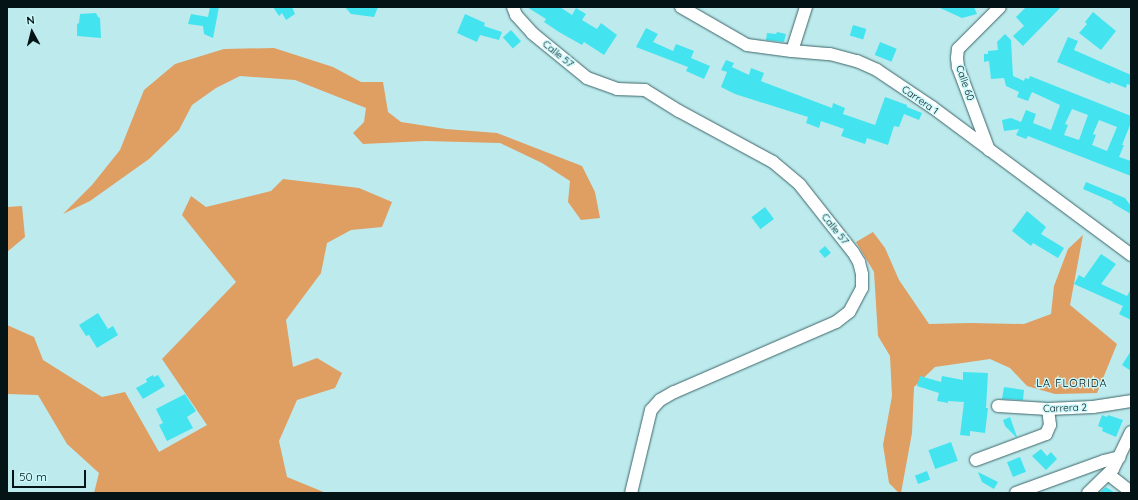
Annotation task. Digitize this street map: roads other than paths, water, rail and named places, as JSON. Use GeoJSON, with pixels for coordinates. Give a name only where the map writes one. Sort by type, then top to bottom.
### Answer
{"type":"FeatureCollection","features":[{"type":"Feature","properties":{"kind":"street","name":"Calle 57"},"geometry":{"type":"LineString","coordinates":[[514,7],[516,15],[532,33],[587,78],[617,88],[645,90],[679,111],[773,162],[800,185],[853,252],[859,262],[862,274],[862,288],[849,312],[836,322],[674,392],[660,400],[651,410],[631,493]]}},
{"type":"Feature","properties":{"kind":"street","name":"Carrera 1"},"geometry":{"type":"LineString","coordinates":[[681,7],[747,45],[792,52],[830,54],[857,61],[877,70],[989,150],[1131,255]]}},
{"type":"Feature","properties":{"kind":"street"},"geometry":{"type":"LineString","coordinates":[[792,52],[806,7]]}},
{"type":"Feature","properties":{"kind":"street","name":"Calle 60"},"geometry":{"type":"LineString","coordinates":[[989,150],[958,67],[958,49],[1000,7]]}},
{"type":"Feature","properties":{"kind":"street","name":"Carrera 2"},"geometry":{"type":"LineString","coordinates":[[998,406],[1048,409],[1092,407],[1131,401]]}},
{"type":"Feature","properties":{"kind":"street"},"geometry":{"type":"LineString","coordinates":[[976,460],[1046,434],[1050,425],[1048,409]]}},
{"type":"Feature","properties":{"kind":"street"},"geometry":{"type":"LineString","coordinates":[[1088,493],[1113,469],[1131,432]]}},
{"type":"Feature","properties":{"kind":"street"},"geometry":{"type":"LineString","coordinates":[[1016,493],[1104,461],[1120,457]]}},
{"type":"Feature","properties":{"kind":"street"},"geometry":{"type":"LineString","coordinates":[[1108,474],[1131,492]]}},
{"type":"Feature","properties":{"kind":"district","name":"LA FLORIDA"},"geometry":{"type":"Point","coordinates":[1072,383]}}]}
